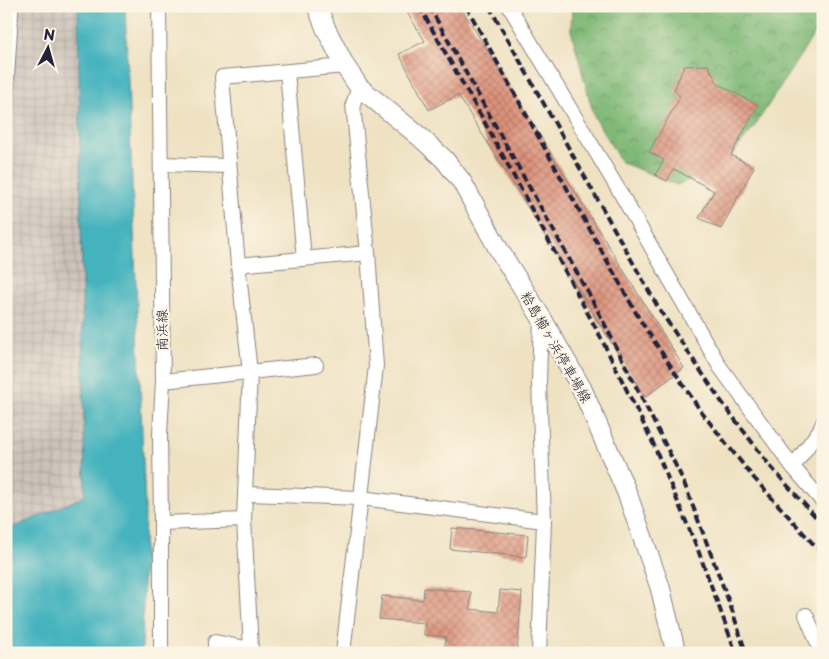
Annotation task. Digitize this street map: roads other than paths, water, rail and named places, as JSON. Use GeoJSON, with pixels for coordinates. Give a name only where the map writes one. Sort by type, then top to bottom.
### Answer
{"type":"FeatureCollection","features":[{"type":"Feature","properties":{"kind":"main road","name":"粭島櫛ヶ浜停車場線"},"geometry":{"type":"LineString","coordinates":[[317,6],[326,29],[345,66],[359,86],[444,159],[462,182],[499,250],[541,317],[582,389],[627,494],[660,587],[676,653]]}},
{"type":"Feature","properties":{"kind":"street","name":"南浜線"},"geometry":{"type":"LineString","coordinates":[[159,6],[162,381],[160,434],[162,523],[161,653]]}},
{"type":"Feature","properties":{"kind":"street"},"geometry":{"type":"LineString","coordinates":[[509,6],[621,194],[720,367],[793,467],[823,502]]}},
{"type":"Feature","properties":{"kind":"street"},"geometry":{"type":"LineString","coordinates":[[215,653],[215,642],[251,649],[244,520],[250,372],[238,265],[222,77],[345,66]]}},
{"type":"Feature","properties":{"kind":"street"},"geometry":{"type":"LineString","coordinates":[[287,72],[304,259]]}},
{"type":"Feature","properties":{"kind":"street"},"geometry":{"type":"LineString","coordinates":[[343,653],[376,366],[368,253],[353,104],[359,86]]}},
{"type":"Feature","properties":{"kind":"street"},"geometry":{"type":"LineString","coordinates":[[161,164],[229,166]]}},
{"type":"Feature","properties":{"kind":"street"},"geometry":{"type":"LineString","coordinates":[[238,265],[368,253]]}},
{"type":"Feature","properties":{"kind":"street"},"geometry":{"type":"LineString","coordinates":[[539,653],[544,521],[539,382],[541,317]]}},
{"type":"Feature","properties":{"kind":"street"},"geometry":{"type":"LineString","coordinates":[[162,381],[316,365]]}},
{"type":"Feature","properties":{"kind":"street"},"geometry":{"type":"LineString","coordinates":[[793,467],[823,422]]}},
{"type":"Feature","properties":{"kind":"street"},"geometry":{"type":"LineString","coordinates":[[246,494],[361,498],[544,521]]}},
{"type":"Feature","properties":{"kind":"street"},"geometry":{"type":"LineString","coordinates":[[162,523],[244,520]]}},
{"type":"Feature","properties":{"kind":"street"},"geometry":{"type":"LineString","coordinates":[[806,615],[821,651],[823,651]]}},
{"type":"Feature","properties":{"kind":"lane"},"geometry":{"type":"LineString","coordinates":[[6,146],[15,6]]}},
{"type":"Feature","properties":{"kind":"water"},"geometry":{"type":"Polygon","coordinates":[[[78,6],[125,6],[145,507],[142,653],[6,653],[6,531],[85,496],[78,6]]]}},
{"type":"Feature","properties":{"kind":"railway"},"geometry":{"type":"LineString","coordinates":[[419,6],[490,132],[600,336],[653,443],[698,550],[736,653]]}},
{"type":"Feature","properties":{"kind":"railway"},"geometry":{"type":"LineString","coordinates":[[429,6],[597,309],[683,480],[732,610],[746,653]]}},
{"type":"Feature","properties":{"kind":"railway"},"geometry":{"type":"LineString","coordinates":[[466,6],[640,320],[702,413],[753,477],[816,547],[823,552]]}},
{"type":"Feature","properties":{"kind":"railway"},"geometry":{"type":"LineString","coordinates":[[489,6],[659,309],[721,401],[770,466],[823,525]]}}]}
